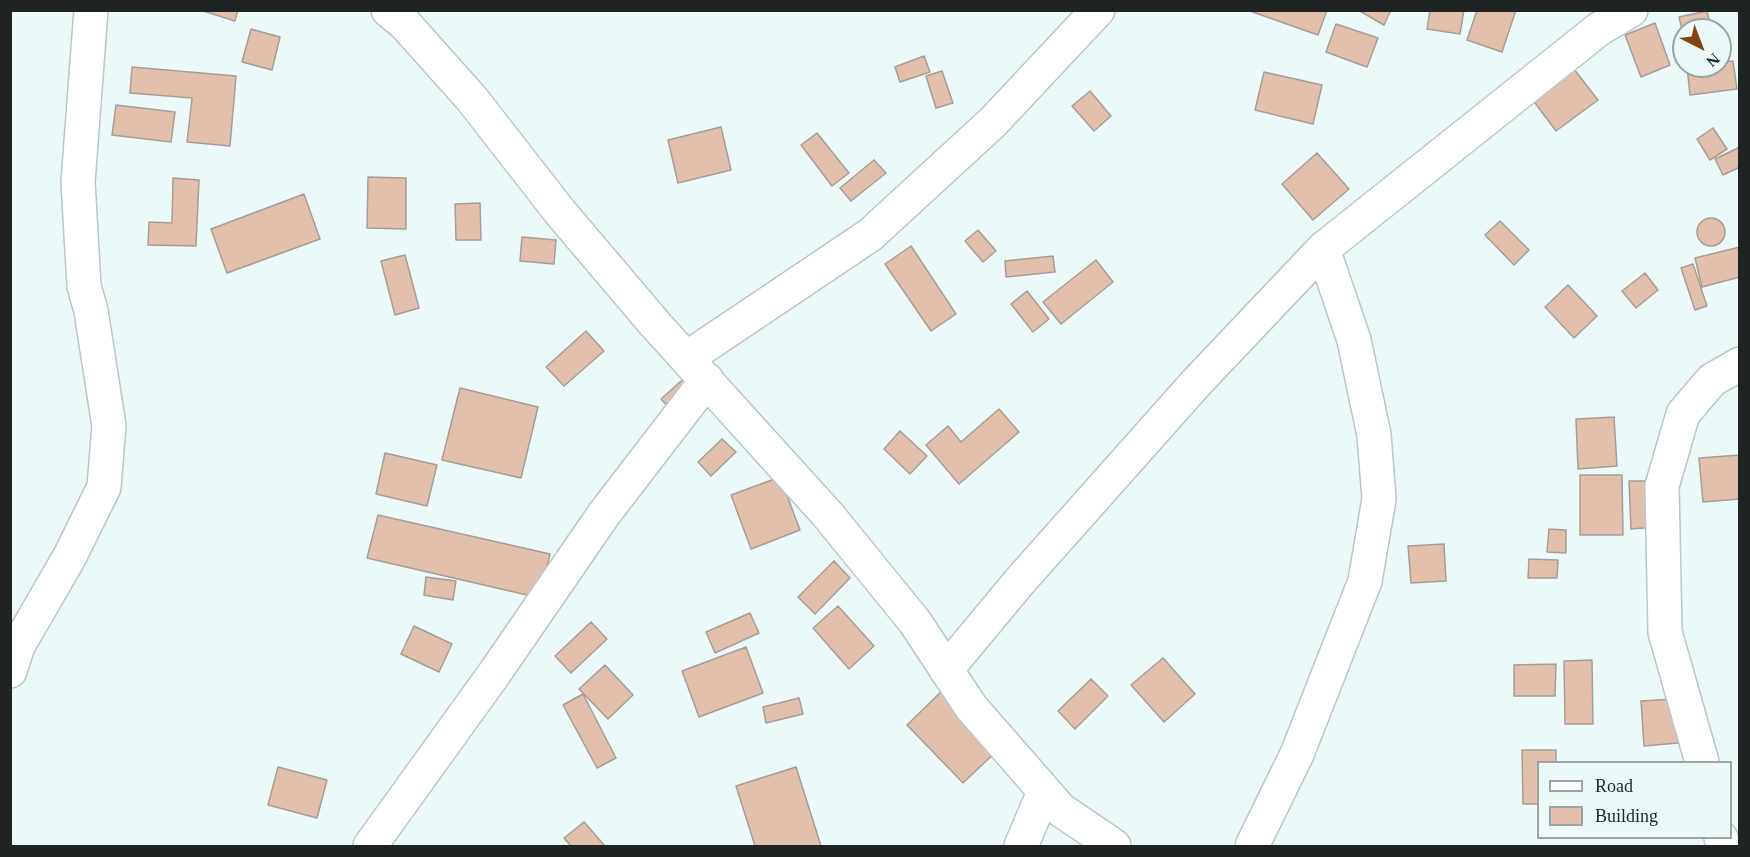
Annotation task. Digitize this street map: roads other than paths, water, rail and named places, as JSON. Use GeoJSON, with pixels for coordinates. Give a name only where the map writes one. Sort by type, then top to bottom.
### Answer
{"type":"FeatureCollection","features":[{"type":"Feature","properties":{"kind":"street"},"geometry":{"type":"LineString","coordinates":[[10,671],[18,646],[70,556],[104,487],[109,426],[91,311],[84,286],[78,182],[91,10]]}},
{"type":"Feature","properties":{"kind":"street"},"geometry":{"type":"LineString","coordinates":[[388,10],[405,24],[472,99],[560,212],[828,515],[915,622],[970,707],[1061,810],[1114,846]]}},
{"type":"Feature","properties":{"kind":"street"},"geometry":{"type":"LineString","coordinates":[[370,846],[494,674],[604,514],[697,369],[870,235],[993,122],[1098,10]]}},
{"type":"Feature","properties":{"kind":"street"},"geometry":{"type":"LineString","coordinates":[[946,670],[1020,581],[1196,383],[1323,249],[1599,29],[1631,10]]}},
{"type":"Feature","properties":{"kind":"street"},"geometry":{"type":"LineString","coordinates":[[1252,846],[1297,754],[1365,581],[1379,499],[1374,435],[1354,340],[1323,249]]}},
{"type":"Feature","properties":{"kind":"street"},"geometry":{"type":"LineString","coordinates":[[1702,761],[1665,632],[1662,486],[1683,414],[1712,380],[1740,364]]}},
{"type":"Feature","properties":{"kind":"street"},"geometry":{"type":"LineString","coordinates":[[1021,846],[1044,792]]}}]}
